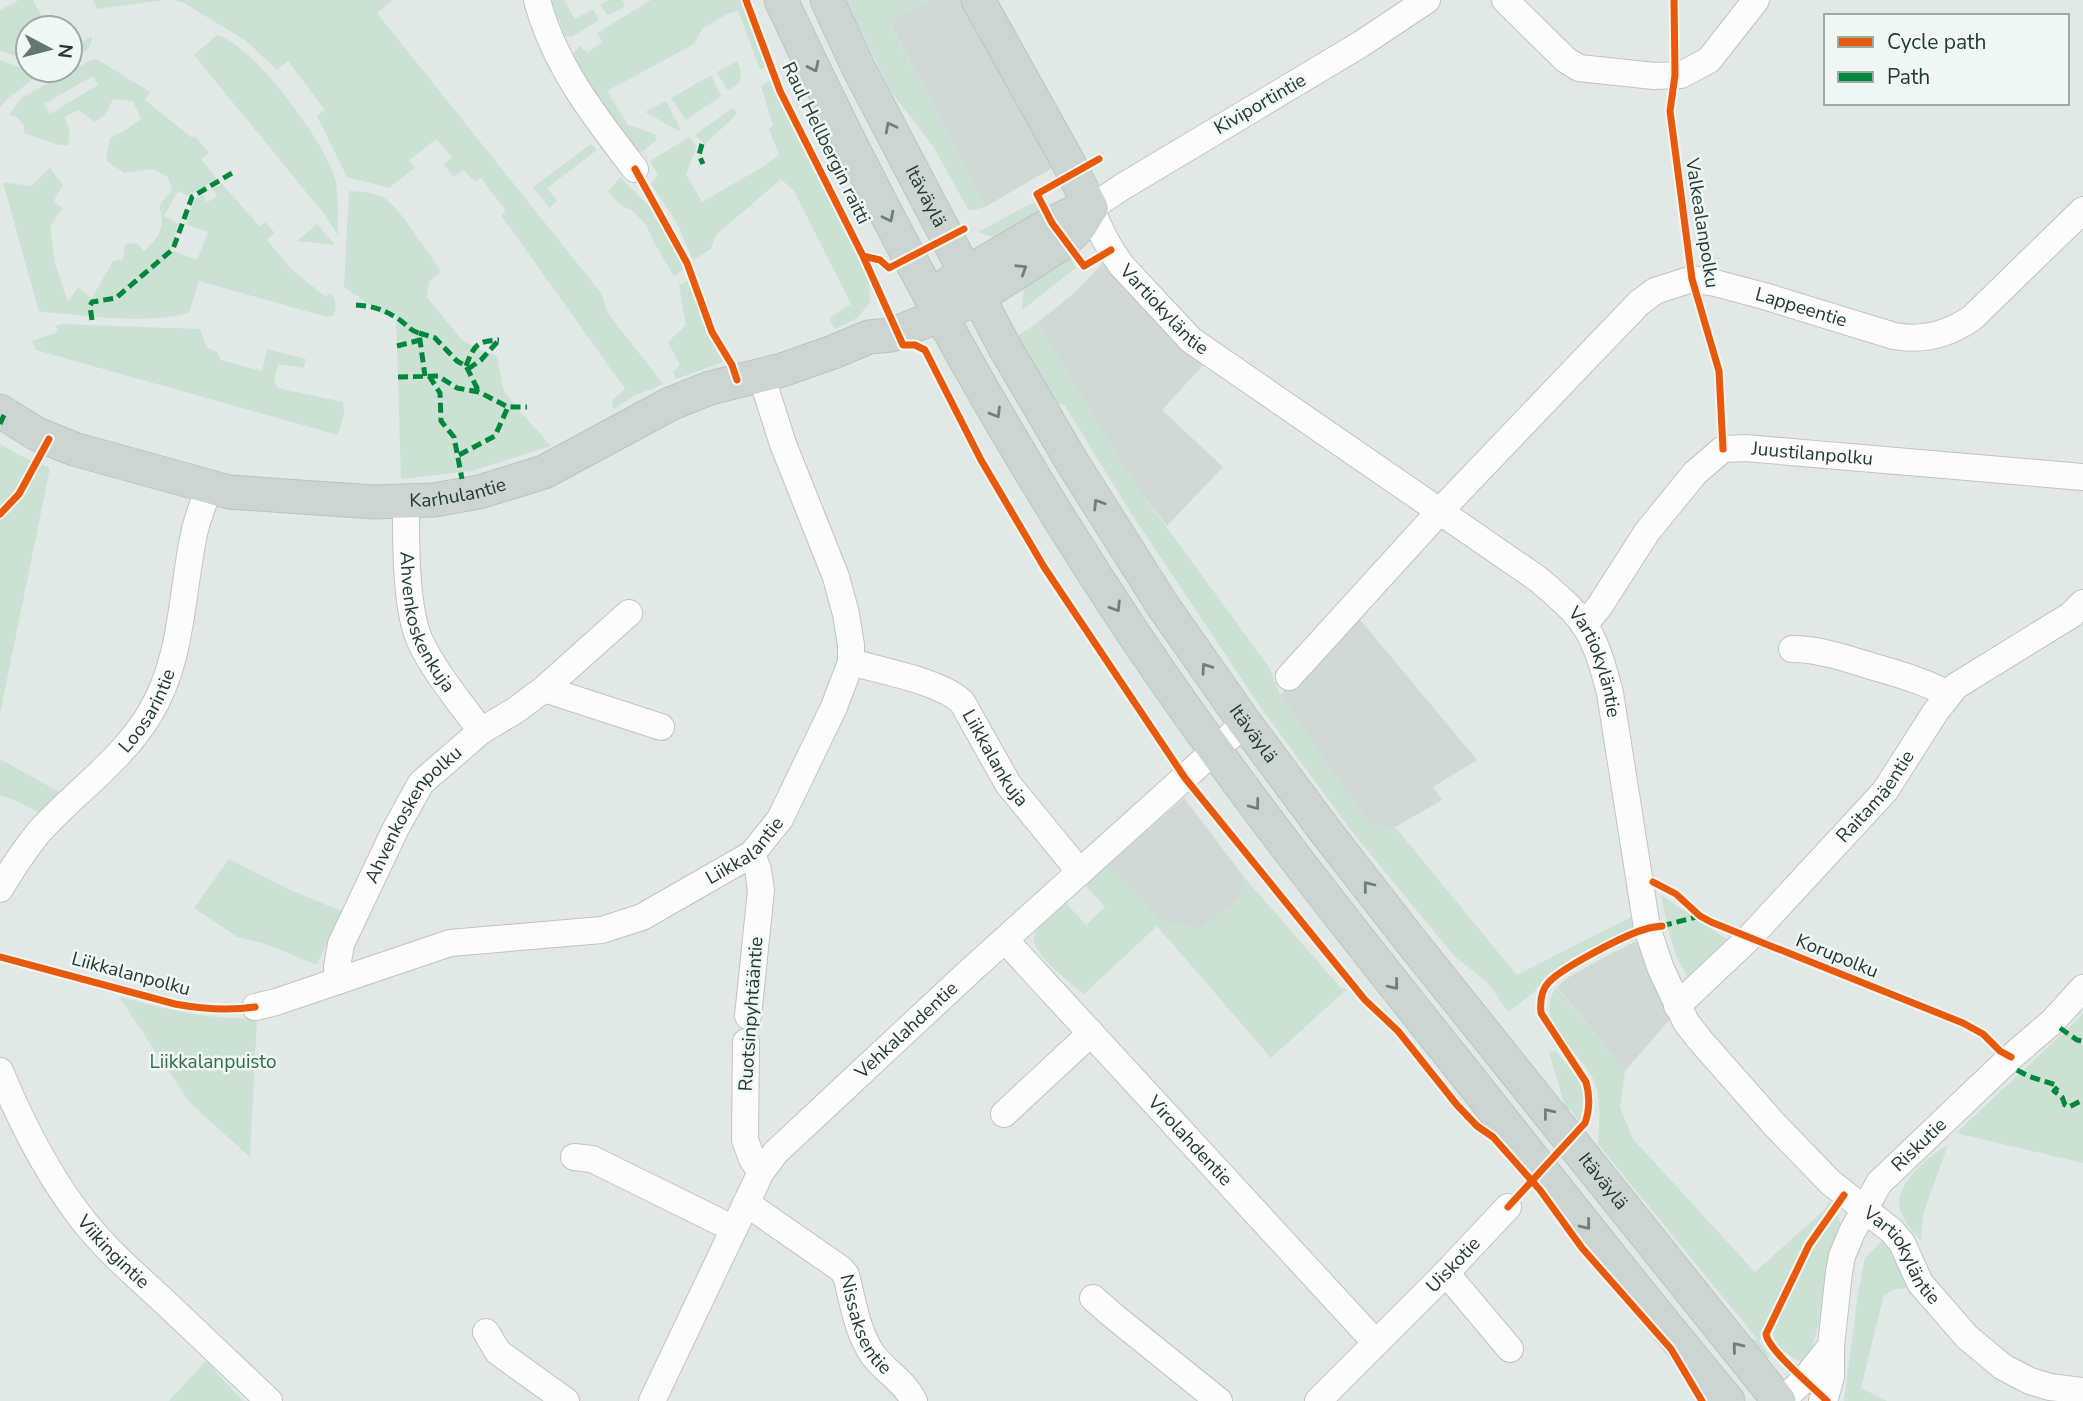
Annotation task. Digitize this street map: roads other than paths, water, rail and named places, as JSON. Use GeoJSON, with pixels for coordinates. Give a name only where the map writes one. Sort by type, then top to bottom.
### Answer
{"type":"FeatureCollection","features":[{"type":"Feature","properties":{"kind":"main road"},"geometry":{"type":"LineString","coordinates":[[781,0],[961,355],[1132,632],[1214,751],[1331,905],[1728,1401]]}},
{"type":"Feature","properties":{"kind":"main road","name":"Itäväylä"},"geometry":{"type":"LineString","coordinates":[[827,0],[859,69],[1004,346],[1072,462],[1163,606],[1245,723],[1410,940],[1780,1401]]}},
{"type":"Feature","properties":{"kind":"main road","name":"Vartiokyläntie"},"geometry":{"type":"LineString","coordinates":[[978,0],[1091,208]]}},
{"type":"Feature","properties":{"kind":"main road","name":"Kiviportintie"},"geometry":{"type":"LineString","coordinates":[[973,285],[1052,223],[1071,213],[1091,208]]}},
{"type":"Feature","properties":{"kind":"main road","name":"Karhulantie"},"geometry":{"type":"LineString","coordinates":[[12,419],[74,449],[209,488],[258,496],[407,502],[479,492],[544,472],[670,404],[710,388],[761,376],[869,337],[891,335],[935,304],[973,285]]}},
{"type":"Feature","properties":{"kind":"street"},"geometry":{"type":"LineString","coordinates":[[537,0],[553,47],[570,80],[635,169]]}},
{"type":"Feature","properties":{"kind":"street","name":"Kiviportintie"},"geometry":{"type":"LineString","coordinates":[[1091,208],[1162,162],[1361,44],[1427,0]]}},
{"type":"Feature","properties":{"kind":"street"},"geometry":{"type":"LineString","coordinates":[[1505,0],[1566,60],[1579,68],[1654,76],[1681,75],[1709,60],[1756,0]]}},
{"type":"Feature","properties":{"kind":"street","name":"Vartiokyläntie"},"geometry":{"type":"LineString","coordinates":[[1091,208],[1118,260],[1191,340],[1538,579],[1559,597],[1584,625],[1602,664],[1610,693],[1647,928],[1677,1006],[1686,1022],[1773,1123],[1829,1182],[1892,1231],[1902,1243],[1920,1283],[1967,1337],[2003,1367],[2030,1381],[2046,1394],[2083,1391]]}},
{"type":"Feature","properties":{"kind":"street","name":"Lappeentie"},"geometry":{"type":"LineString","coordinates":[[1289,677],[1440,512],[1639,303],[1655,291],[1692,279],[1765,296],[1894,336],[1909,339],[1924,337],[1959,327],[1972,318],[2083,210]]}},
{"type":"Feature","properties":{"kind":"street","name":"Liikkalantie"},"geometry":{"type":"LineString","coordinates":[[255,1007],[450,943],[602,930],[624,925],[642,918],[752,854],[783,814],[834,707],[851,662],[846,614],[836,577],[783,444],[761,376]]}},
{"type":"Feature","properties":{"kind":"street","name":"Juustilanpolku"},"geometry":{"type":"LineString","coordinates":[[1584,625],[1600,607],[1647,532],[1695,473],[1723,449],[1759,449],[2083,477]]}},
{"type":"Feature","properties":{"kind":"street","name":"Loosarintie"},"geometry":{"type":"LineString","coordinates":[[0,889],[17,859],[41,831],[103,771],[149,715],[164,685],[177,646],[194,532],[209,488]]}},
{"type":"Feature","properties":{"kind":"street","name":"Ahvenkoskenkuja"},"geometry":{"type":"LineString","coordinates":[[407,502],[410,604],[419,639],[430,660],[481,731]]}},
{"type":"Feature","properties":{"kind":"street","name":"Raitamäentie"},"geometry":{"type":"LineString","coordinates":[[1677,1006],[1749,938],[1885,791],[1948,694],[1956,686],[2071,615],[2083,603]]}},
{"type":"Feature","properties":{"kind":"street","name":"Ahvenkoskenpolku"},"geometry":{"type":"LineString","coordinates":[[338,981],[337,967],[341,944],[411,799],[431,773],[481,731],[544,689],[629,613]]}},
{"type":"Feature","properties":{"kind":"street"},"geometry":{"type":"LineString","coordinates":[[1792,649],[1841,657],[1925,683],[1948,694]]}},
{"type":"Feature","properties":{"kind":"street","name":"Liikkalankuja"},"geometry":{"type":"LineString","coordinates":[[851,662],[955,695],[962,702],[1008,784],[1080,872]]}},
{"type":"Feature","properties":{"kind":"street"},"geometry":{"type":"LineString","coordinates":[[544,689],[661,727]]}},
{"type":"Feature","properties":{"kind":"street","name":"Vehkalahdentie"},"geometry":{"type":"LineString","coordinates":[[664,1396],[734,1228],[761,1172],[776,1152],[1245,723]]}},
{"type":"Feature","properties":{"kind":"street","name":"Ruotsinpyhtääntie"},"geometry":{"type":"LineString","coordinates":[[748,1016],[761,890],[752,854]]}},
{"type":"Feature","properties":{"kind":"street","name":"Virolahdentie"},"geometry":{"type":"LineString","coordinates":[[1005,940],[1376,1343]]}},
{"type":"Feature","properties":{"kind":"street","name":"Riskutie"},"geometry":{"type":"LineString","coordinates":[[1822,1401],[1831,1376],[1831,1346],[1842,1256],[1879,1183],[2011,1057],[2053,1021],[2083,988]]}},
{"type":"Feature","properties":{"kind":"street"},"geometry":{"type":"LineString","coordinates":[[1004,1114],[1091,1033]]}},
{"type":"Feature","properties":{"kind":"street","name":"Ruotsinpyhtääntie"},"geometry":{"type":"LineString","coordinates":[[746,1042],[745,1140],[752,1159],[761,1172]]}},
{"type":"Feature","properties":{"kind":"street","name":"Viikingintie"},"geometry":{"type":"LineString","coordinates":[[0,1071],[38,1150],[83,1220],[120,1260],[269,1401]]}},
{"type":"Feature","properties":{"kind":"street"},"geometry":{"type":"LineString","coordinates":[[574,1157],[592,1159],[734,1228]]}},
{"type":"Feature","properties":{"kind":"street","name":"Nissaksentie"},"geometry":{"type":"LineString","coordinates":[[746,1203],[841,1269],[846,1275],[861,1332],[872,1352],[882,1367],[899,1379],[914,1401]]}},
{"type":"Feature","properties":{"kind":"street","name":"Uiskotie"},"geometry":{"type":"LineString","coordinates":[[1318,1401],[1508,1208]]}},
{"type":"Feature","properties":{"kind":"street"},"geometry":{"type":"LineString","coordinates":[[1446,1273],[1510,1349]]}},
{"type":"Feature","properties":{"kind":"street"},"geometry":{"type":"LineString","coordinates":[[1093,1298],[1219,1401]]}},
{"type":"Feature","properties":{"kind":"street"},"geometry":{"type":"LineString","coordinates":[[486,1332],[498,1352],[566,1401]]}},
{"type":"Feature","properties":{"kind":"street"},"geometry":{"type":"LineString","coordinates":[[1780,1401],[1804,1380],[1831,1346]]}},
{"type":"Feature","properties":{"kind":"park label","name":"Liikkalanpuisto"},"geometry":{"type":"Point","coordinates":[213,1062]}}]}
